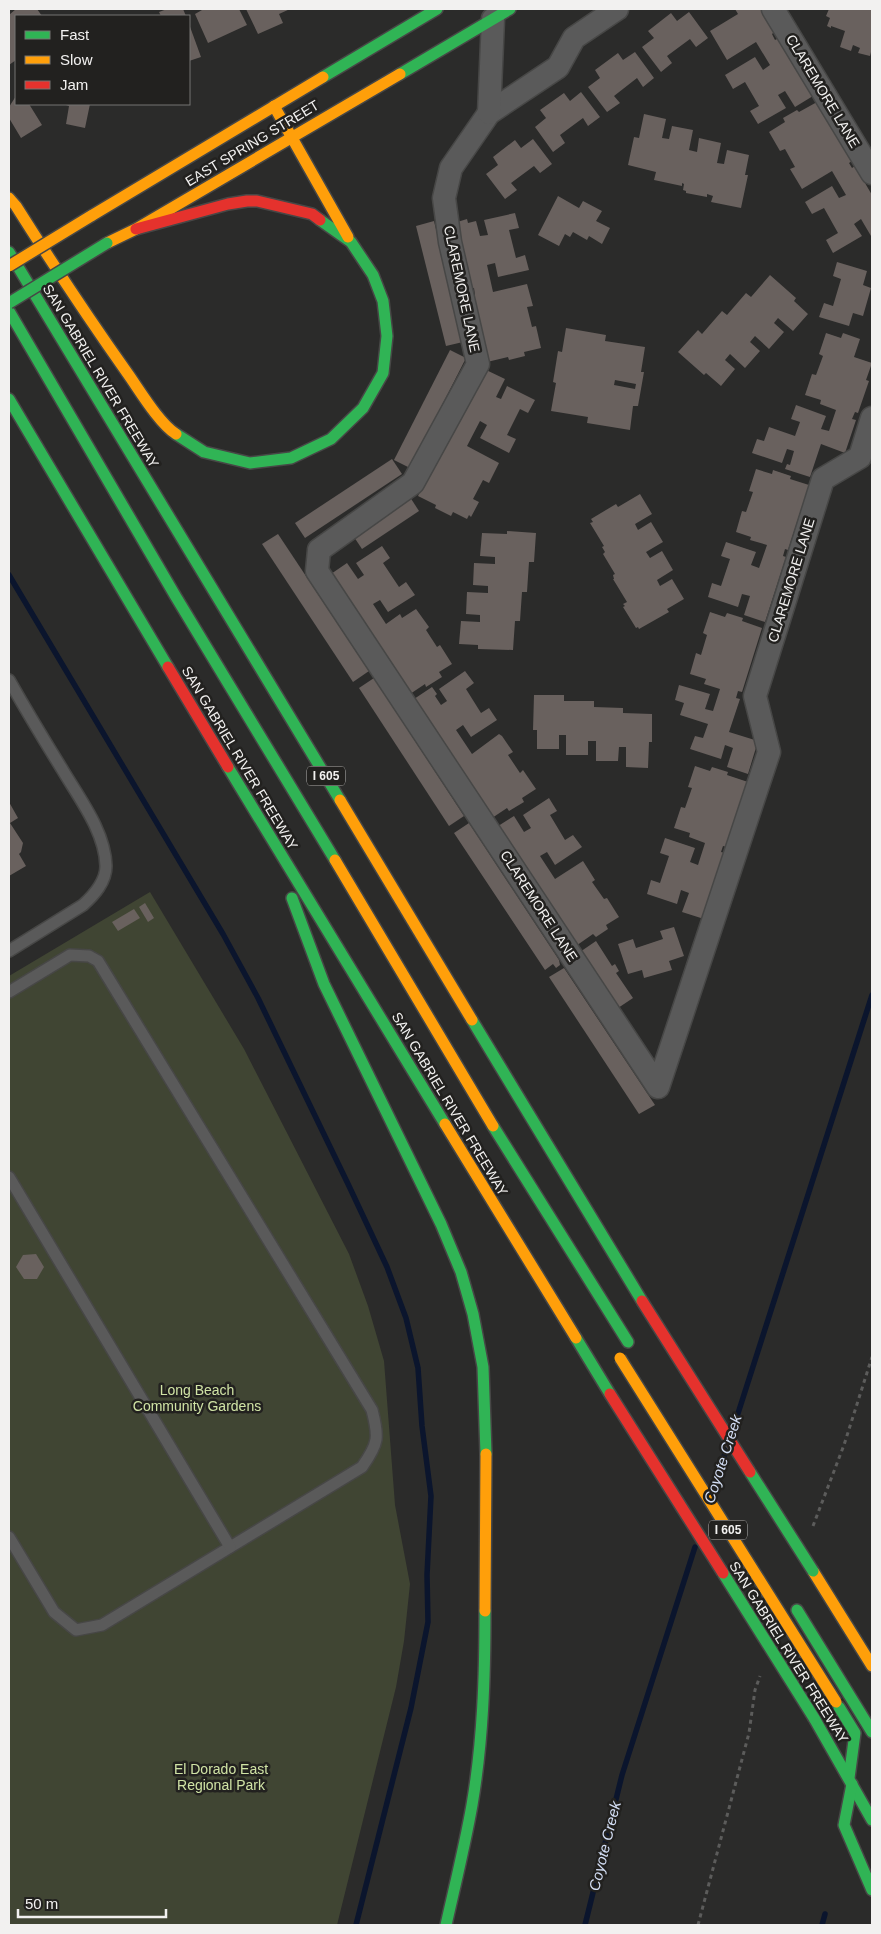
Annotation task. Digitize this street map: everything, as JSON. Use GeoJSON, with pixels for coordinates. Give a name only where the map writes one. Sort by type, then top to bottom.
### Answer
{"type":"FeatureCollection","features":[{"type":"Feature","properties":{"kind":"main road","name":"EAST SPRING STREET"},"geometry":{"type":"LineString","coordinates":[[9,266],[437,9]]}},
{"type":"Feature","properties":{"kind":"main road","name":"EAST SPRING STREET"},"geometry":{"type":"LineString","coordinates":[[9,303],[107,243],[136,229],[502,14]]}},
{"type":"Feature","properties":{"kind":"main road"},"geometry":{"type":"LineString","coordinates":[[9,198],[82,310],[144,398],[170,430],[204,452],[250,464],[291,458],[331,439],[363,408],[383,373],[387,336],[383,301],[373,275],[274,106]]}},
{"type":"Feature","properties":{"kind":"main road"},"geometry":{"type":"LineString","coordinates":[[136,229],[181,218],[206,209],[247,201],[312,214],[352,242]]}},
{"type":"Feature","properties":{"kind":"main road","name":"SAN GABRIEL RIVER FREEWAY"},"geometry":{"type":"LineString","coordinates":[[9,252],[642,1301],[872,1666]]}},
{"type":"Feature","properties":{"kind":"main road","name":"I 605"},"geometry":{"type":"LineString","coordinates":[[9,311],[176,597],[301,802],[483,1110],[630,1346]]}},
{"type":"Feature","properties":{"kind":"main road","name":"SAN GABRIEL RIVER FREEWAY"},"geometry":{"type":"LineString","coordinates":[[9,399],[270,838],[610,1394],[814,1718],[872,1820]]}},
{"type":"Feature","properties":{"kind":"main road"},"geometry":{"type":"LineString","coordinates":[[270,838],[324,984],[440,1224],[461,1272],[473,1314],[483,1368],[486,1481],[485,1667],[482,1720],[472,1805],[446,1925]]}},
{"type":"Feature","properties":{"kind":"main road","name":"I 605"},"geometry":{"type":"LineString","coordinates":[[617,1354],[855,1733],[850,1781]]}},
{"type":"Feature","properties":{"kind":"main road"},"geometry":{"type":"LineString","coordinates":[[795,1606],[872,1732]]}},
{"type":"Feature","properties":{"kind":"main road"},"geometry":{"type":"LineString","coordinates":[[850,1781],[844,1825],[872,1890]]}},
{"type":"Feature","properties":{"kind":"street","name":"CLAREMORE LANE"},"geometry":{"type":"LineString","coordinates":[[617,9],[574,38],[558,67],[489,113],[451,168],[444,198],[450,242],[478,364],[413,483],[319,550],[318,571],[658,1088],[769,752],[755,696],[823,479],[860,457],[872,418]]}},
{"type":"Feature","properties":{"kind":"street","name":"CLAREMORE LANE"},"geometry":{"type":"LineString","coordinates":[[773,9],[872,173]]}},
{"type":"Feature","properties":{"kind":"street"},"geometry":{"type":"LineString","coordinates":[[489,113],[502,14]]}},
{"type":"Feature","properties":{"kind":"lane"},"geometry":{"type":"LineString","coordinates":[[9,680],[89,816],[104,852],[106,868],[94,896],[83,905],[9,951]]}},
{"type":"Feature","properties":{"kind":"lane"},"geometry":{"type":"LineString","coordinates":[[9,992],[70,955],[89,956],[98,961],[372,1410],[378,1433],[373,1452],[362,1466],[102,1625],[76,1630],[54,1612],[9,1536]]}},
{"type":"Feature","properties":{"kind":"lane"},"geometry":{"type":"LineString","coordinates":[[9,1177],[230,1547]]}},
{"type":"Feature","properties":{"kind":"green space","name":"Long Beach Community Gardens"},"geometry":{"type":"Polygon","coordinates":[[[150,892],[244,1049],[349,1254],[368,1306],[384,1361],[395,1505],[410,1584],[404,1641],[396,1687],[337,1925],[9,1925],[9,976],[150,892]]]}},
{"type":"Feature","properties":{"kind":"building"},"geometry":{"type":"Polygon","coordinates":[[[16,9],[37,9],[41,15],[15,15],[15,61],[9,65],[9,15],[16,9]]]}},
{"type":"Feature","properties":{"kind":"building"},"geometry":{"type":"Polygon","coordinates":[[[167,9],[183,9],[186,15],[160,15],[159,12],[167,9]]]}},
{"type":"Feature","properties":{"kind":"building"},"geometry":{"type":"Polygon","coordinates":[[[201,9],[239,9],[247,25],[208,43],[195,14],[201,9]]]}},
{"type":"Feature","properties":{"kind":"building"},"geometry":{"type":"Polygon","coordinates":[[[246,9],[290,9],[279,14],[283,23],[258,34],[246,9]]]}},
{"type":"Feature","properties":{"kind":"building"},"geometry":{"type":"Polygon","coordinates":[[[735,9],[762,9],[775,31],[772,34],[775,40],[779,38],[813,96],[795,107],[785,91],[778,95],[786,108],[758,124],[750,111],[759,106],[745,82],[733,89],[725,75],[755,57],[763,70],[770,65],[756,42],[727,60],[710,31],[738,14],[735,9]]]}},
{"type":"Feature","properties":{"kind":"building"},"geometry":{"type":"Polygon","coordinates":[[[829,9],[872,9],[872,53],[870,56],[858,53],[860,48],[853,45],[851,51],[840,47],[845,31],[827,26],[830,18],[826,16],[829,9]]]}},
{"type":"Feature","properties":{"kind":"building"},"geometry":{"type":"Polygon","coordinates":[[[689,12],[708,38],[696,47],[690,39],[667,56],[672,63],[661,72],[642,47],[654,38],[648,31],[671,13],[677,21],[689,12]]]}},
{"type":"Feature","properties":{"kind":"building"},"geometry":{"type":"Polygon","coordinates":[[[190,27],[201,57],[190,61],[190,27]]]}},
{"type":"Feature","properties":{"kind":"building"},"geometry":{"type":"Polygon","coordinates":[[[635,52],[654,78],[643,87],[637,78],[614,96],[620,103],[607,112],[588,87],[600,78],[595,70],[618,53],[623,60],[635,52]]]}},
{"type":"Feature","properties":{"kind":"building"},"geometry":{"type":"Polygon","coordinates":[[[581,92],[600,117],[588,126],[583,118],[560,135],[565,143],[553,152],[535,127],[546,118],[540,110],[564,93],[570,101],[581,92]]]}},
{"type":"Feature","properties":{"kind":"building"},"geometry":{"type":"Polygon","coordinates":[[[15,98],[15,105],[30,105],[42,125],[21,138],[9,118],[9,107],[15,98]]]}},
{"type":"Feature","properties":{"kind":"building"},"geometry":{"type":"Polygon","coordinates":[[[817,102],[852,161],[849,163],[852,168],[855,166],[872,195],[872,235],[861,219],[854,224],[862,236],[833,253],[826,240],[838,233],[824,208],[812,214],[805,202],[832,186],[839,198],[846,195],[832,171],[802,189],[790,169],[795,167],[785,149],[780,151],[769,132],[785,122],[783,118],[817,102]]]}},
{"type":"Feature","properties":{"kind":"building"},"geometry":{"type":"Polygon","coordinates":[[[66,105],[90,105],[85,128],[66,124],[69,106],[66,105]]]}},
{"type":"Feature","properties":{"kind":"building"},"geometry":{"type":"Polygon","coordinates":[[[644,114],[666,119],[662,138],[669,139],[672,126],[693,130],[689,150],[697,152],[699,138],[721,143],[717,163],[724,164],[727,150],[749,155],[745,175],[748,175],[741,208],[711,202],[713,196],[707,194],[707,197],[686,193],[683,190],[684,184],[682,183],[682,186],[654,180],[656,172],[628,165],[634,137],[639,138],[644,114]]]}},
{"type":"Feature","properties":{"kind":"building"},"geometry":{"type":"Polygon","coordinates":[[[533,139],[552,164],[540,173],[534,166],[511,183],[517,190],[505,199],[486,174],[498,165],[493,157],[515,140],[521,148],[533,139]]]}},
{"type":"Feature","properties":{"kind":"building"},"geometry":{"type":"Polygon","coordinates":[[[558,196],[579,208],[583,201],[602,211],[596,221],[610,228],[602,244],[589,236],[587,240],[573,232],[570,237],[565,234],[559,246],[538,235],[558,196]]]}},
{"type":"Feature","properties":{"kind":"building"},"geometry":{"type":"Polygon","coordinates":[[[515,213],[519,228],[509,230],[516,258],[525,255],[529,270],[498,277],[495,263],[487,265],[493,292],[527,284],[533,306],[527,307],[532,327],[536,326],[541,348],[524,352],[525,356],[509,360],[508,357],[487,362],[471,296],[475,295],[474,288],[470,289],[454,223],[467,219],[468,223],[476,221],[480,236],[488,235],[484,220],[515,213]]]}},
{"type":"Feature","properties":{"kind":"building"},"geometry":{"type":"Polygon","coordinates":[[[434,221],[463,342],[446,346],[416,226],[434,221]]]}},
{"type":"Feature","properties":{"kind":"building"},"geometry":{"type":"Polygon","coordinates":[[[837,262],[867,271],[863,285],[871,288],[863,316],[853,313],[849,326],[819,317],[824,303],[833,306],[841,279],[833,276],[837,262]]]}},
{"type":"Feature","properties":{"kind":"building"},"geometry":{"type":"Polygon","coordinates":[[[770,275],[796,298],[794,301],[808,314],[793,331],[778,318],[774,323],[784,332],[769,349],[755,336],[750,342],[760,351],[745,368],[730,354],[725,360],[735,369],[721,386],[706,373],[704,375],[678,352],[698,330],[702,334],[722,311],[727,315],[746,293],[751,297],[770,275]]]}},
{"type":"Feature","properties":{"kind":"building"},"geometry":{"type":"Polygon","coordinates":[[[566,328],[606,335],[605,341],[645,347],[641,372],[644,372],[638,406],[633,406],[630,430],[587,423],[588,417],[551,411],[556,383],[553,382],[558,351],[562,352],[566,328]],[[615,380],[614,385],[635,389],[636,384],[615,380]]]}},
{"type":"Feature","properties":{"kind":"building"},"geometry":{"type":"Polygon","coordinates":[[[826,333],[841,338],[843,333],[860,339],[854,357],[872,363],[866,380],[869,381],[858,413],[855,412],[852,419],[856,420],[845,453],[821,444],[810,477],[785,469],[787,464],[790,465],[794,451],[787,449],[782,463],[752,453],[757,439],[764,441],[769,427],[795,436],[800,422],[791,419],[796,405],[826,416],[821,429],[829,431],[836,410],[820,404],[821,400],[805,395],[812,374],[816,375],[823,356],[819,354],[826,333]]]}},
{"type":"Feature","properties":{"kind":"building"},"geometry":{"type":"Polygon","coordinates":[[[450,350],[466,358],[410,468],[394,460],[450,350]]]}},
{"type":"Feature","properties":{"kind":"building"},"geometry":{"type":"Polygon","coordinates":[[[482,368],[505,379],[496,397],[501,399],[507,386],[535,400],[528,413],[520,409],[507,435],[516,439],[509,453],[480,438],[487,425],[480,421],[467,446],[499,463],[489,483],[483,480],[473,499],[479,502],[471,517],[469,515],[467,519],[453,512],[451,516],[435,508],[436,505],[418,496],[448,435],[452,436],[455,431],[451,429],[482,368]]]}},
{"type":"Feature","properties":{"kind":"building"},"geometry":{"type":"Polygon","coordinates":[[[392,459],[402,474],[305,538],[295,523],[392,459]]]}},
{"type":"Feature","properties":{"kind":"building"},"geometry":{"type":"Polygon","coordinates":[[[756,469],[772,474],[773,470],[791,476],[790,479],[809,485],[788,550],[785,549],[783,556],[786,557],[765,622],[744,615],[750,596],[742,594],[738,607],[708,597],[712,583],[721,586],[730,559],[721,556],[726,542],[756,552],[751,565],[759,568],[767,545],[750,540],[751,537],[736,532],[742,511],[746,512],[753,492],[749,491],[756,469]]]}},
{"type":"Feature","properties":{"kind":"building"},"geometry":{"type":"Polygon","coordinates":[[[408,494],[419,511],[362,549],[350,531],[408,494]]]}},
{"type":"Feature","properties":{"kind":"building"},"geometry":{"type":"Polygon","coordinates":[[[640,494],[652,514],[635,524],[638,530],[651,522],[663,542],[646,552],[650,558],[662,551],[673,570],[657,580],[660,586],[672,579],[684,599],[667,609],[669,612],[639,629],[638,627],[636,628],[623,607],[625,606],[623,604],[627,602],[613,579],[615,574],[603,554],[605,552],[602,547],[604,546],[590,523],[593,522],[591,519],[616,504],[618,507],[640,494]]]}},
{"type":"Feature","properties":{"kind":"building"},"geometry":{"type":"Polygon","coordinates":[[[507,531],[536,533],[534,562],[529,562],[527,592],[522,592],[520,621],[515,621],[513,650],[478,649],[478,645],[459,644],[461,621],[480,622],[480,615],[466,614],[467,592],[488,593],[488,586],[473,585],[474,563],[495,564],[495,557],[480,556],[482,533],[507,534],[507,531]]]}},
{"type":"Feature","properties":{"kind":"building"},"geometry":{"type":"Polygon","coordinates":[[[278,534],[369,671],[353,682],[262,544],[278,534]]]}},
{"type":"Feature","properties":{"kind":"building"},"geometry":{"type":"Polygon","coordinates":[[[382,546],[390,558],[383,563],[399,587],[406,582],[415,595],[388,612],[380,600],[373,604],[386,624],[400,614],[402,618],[416,609],[429,627],[426,630],[437,647],[440,645],[452,664],[439,672],[442,677],[426,687],[425,684],[407,696],[328,576],[347,563],[358,579],[364,575],[356,563],[382,546]]]}},
{"type":"Feature","properties":{"kind":"building"},"geometry":{"type":"Polygon","coordinates":[[[710,612],[725,617],[727,613],[743,618],[742,621],[762,628],[742,692],[738,691],[736,698],[740,699],[729,732],[758,741],[748,774],[727,767],[733,748],[725,745],[721,759],[690,749],[695,736],[703,738],[708,724],[680,715],[684,703],[675,700],[679,685],[710,694],[705,709],[713,711],[720,689],[704,684],[706,679],[690,674],[696,653],[701,655],[707,635],[703,633],[710,612]]]}},
{"type":"Feature","properties":{"kind":"building"},"geometry":{"type":"Polygon","coordinates":[[[465,671],[474,683],[466,689],[481,713],[489,708],[497,720],[471,737],[463,725],[456,730],[472,754],[499,734],[502,736],[513,752],[508,755],[520,773],[523,770],[536,789],[522,798],[524,802],[509,811],[507,808],[489,820],[411,701],[432,687],[441,705],[447,701],[439,689],[465,671]]]}},
{"type":"Feature","properties":{"kind":"building"},"geometry":{"type":"Polygon","coordinates":[[[374,678],[464,816],[449,826],[359,688],[374,678]]]}},
{"type":"Feature","properties":{"kind":"building"},"geometry":{"type":"Polygon","coordinates":[[[534,695],[564,695],[564,701],[594,701],[594,707],[623,708],[623,713],[652,714],[652,742],[649,742],[648,768],[626,767],[626,747],[619,747],[618,761],[596,761],[596,741],[588,741],[588,755],[566,755],[566,735],[559,735],[559,749],[537,749],[537,730],[533,730],[534,695]]]}},
{"type":"Feature","properties":{"kind":"building"},"geometry":{"type":"Polygon","coordinates":[[[695,766],[710,771],[712,767],[728,772],[727,775],[748,782],[727,847],[723,846],[721,852],[725,853],[704,919],[682,912],[689,893],[681,890],[677,904],[647,894],[651,880],[660,883],[669,856],[660,853],[665,838],[695,848],[690,862],[698,865],[705,843],[689,837],[690,833],[674,828],[681,807],[685,808],[692,788],[688,787],[695,766]]]}},
{"type":"Feature","properties":{"kind":"building"},"geometry":{"type":"Polygon","coordinates":[[[549,798],[557,811],[550,815],[565,840],[573,835],[582,847],[555,865],[547,852],[540,856],[555,879],[583,861],[595,880],[592,882],[604,899],[607,898],[619,917],[606,925],[608,929],[596,937],[593,934],[573,948],[495,828],[514,816],[524,832],[531,828],[523,815],[549,798]]]}},
{"type":"Feature","properties":{"kind":"building"},"geometry":{"type":"Polygon","coordinates":[[[9,802],[18,818],[10,823],[23,843],[19,854],[26,866],[9,876],[9,802]]]}},
{"type":"Feature","properties":{"kind":"building"},"geometry":{"type":"Polygon","coordinates":[[[469,823],[559,960],[560,965],[556,968],[553,964],[545,970],[454,833],[469,823]]]}},
{"type":"Feature","properties":{"kind":"building"},"geometry":{"type":"Polygon","coordinates":[[[145,903],[154,918],[148,922],[139,907],[145,903]]]}},
{"type":"Feature","properties":{"kind":"building"},"geometry":{"type":"Polygon","coordinates":[[[134,909],[140,918],[118,931],[112,922],[134,909]]]}},
{"type":"Feature","properties":{"kind":"building"},"geometry":{"type":"Polygon","coordinates":[[[674,927],[684,956],[669,961],[672,970],[644,978],[642,970],[628,974],[618,944],[633,939],[636,948],[663,939],[660,931],[674,927]]]}},
{"type":"Feature","properties":{"kind":"building"},"geometry":{"type":"Polygon","coordinates":[[[596,941],[612,966],[615,964],[619,971],[616,973],[633,998],[615,1010],[577,954],[596,941]]]}},
{"type":"Feature","properties":{"kind":"building"},"geometry":{"type":"Polygon","coordinates":[[[564,968],[655,1105],[639,1114],[549,977],[564,968]]]}},
{"type":"Feature","properties":{"kind":"building"},"geometry":{"type":"Polygon","coordinates":[[[36,1254],[44,1267],[37,1279],[24,1279],[16,1267],[23,1255],[36,1254]]]}},
{"type":"Feature","properties":{"kind":"waterway"},"geometry":{"type":"LineString","coordinates":[[9,575],[223,934],[258,998],[387,1267],[406,1318],[418,1368],[422,1426],[431,1496],[427,1575],[428,1622],[411,1708],[356,1925]]}},
{"type":"Feature","properties":{"kind":"waterway","name":"Coyote Creek"},"geometry":{"type":"LineString","coordinates":[[733,1429],[872,995]]}},
{"type":"Feature","properties":{"kind":"waterway","name":"Coyote Creek"},"geometry":{"type":"LineString","coordinates":[[713,1491],[726,1450]]}},
{"type":"Feature","properties":{"kind":"waterway","name":"Coyote Creek"},"geometry":{"type":"LineString","coordinates":[[585,1925],[622,1775],[695,1547]]}},
{"type":"Feature","properties":{"kind":"waterway"},"geometry":{"type":"LineString","coordinates":[[822,1925],[825,1914]]}},
{"type":"Feature","properties":{"kind":"traffic: fast"},"geometry":{"type":"LineString","coordinates":[[323,77],[437,9]]}},
{"type":"Feature","properties":{"kind":"traffic: fast"},"geometry":{"type":"LineString","coordinates":[[400,74],[510,9]]}},
{"type":"Feature","properties":{"kind":"traffic: fast"},"geometry":{"type":"LineString","coordinates":[[176,434],[204,452],[250,463],[291,458],[331,439],[363,408],[383,373],[387,336],[383,301],[373,275],[351,242],[320,220]]}},
{"type":"Feature","properties":{"kind":"traffic: fast"},"geometry":{"type":"LineString","coordinates":[[9,303],[107,243]]}},
{"type":"Feature","properties":{"kind":"traffic: fast"},"geometry":{"type":"LineString","coordinates":[[9,252],[340,800]]}},
{"type":"Feature","properties":{"kind":"traffic: fast"},"geometry":{"type":"LineString","coordinates":[[9,311],[176,597],[335,860]]}},
{"type":"Feature","properties":{"kind":"traffic: fast"},"geometry":{"type":"LineString","coordinates":[[9,399],[168,667]]}},
{"type":"Feature","properties":{"kind":"traffic: fast"},"geometry":{"type":"LineString","coordinates":[[228,767],[445,1124]]}},
{"type":"Feature","properties":{"kind":"traffic: fast"},"geometry":{"type":"LineString","coordinates":[[292,898],[324,984],[441,1224],[461,1272],[473,1314],[483,1367],[486,1454]]}},
{"type":"Feature","properties":{"kind":"traffic: fast"},"geometry":{"type":"LineString","coordinates":[[472,1020],[642,1301]]}},
{"type":"Feature","properties":{"kind":"traffic: fast"},"geometry":{"type":"LineString","coordinates":[[493,1126],[628,1342]]}},
{"type":"Feature","properties":{"kind":"traffic: fast"},"geometry":{"type":"LineString","coordinates":[[576,1338],[610,1394]]}},
{"type":"Feature","properties":{"kind":"traffic: fast"},"geometry":{"type":"LineString","coordinates":[[750,1472],[813,1571]]}},
{"type":"Feature","properties":{"kind":"traffic: fast"},"geometry":{"type":"LineString","coordinates":[[723,1573],[814,1718]]}},
{"type":"Feature","properties":{"kind":"traffic: fast"},"geometry":{"type":"LineString","coordinates":[[797,1610],[872,1732]]}},
{"type":"Feature","properties":{"kind":"traffic: fast"},"geometry":{"type":"LineString","coordinates":[[446,1925],[472,1805],[479,1757],[485,1660],[485,1611]]}},
{"type":"Feature","properties":{"kind":"traffic: fast"},"geometry":{"type":"LineString","coordinates":[[839,1707],[855,1733],[849,1778]]}},
{"type":"Feature","properties":{"kind":"traffic: fast"},"geometry":{"type":"LineString","coordinates":[[814,1718],[872,1820]]}},
{"type":"Feature","properties":{"kind":"traffic: fast"},"geometry":{"type":"LineString","coordinates":[[852,1784],[844,1825],[872,1890]]}},
{"type":"Feature","properties":{"kind":"traffic: slow"},"geometry":{"type":"LineString","coordinates":[[107,243],[136,229],[400,74]]}},
{"type":"Feature","properties":{"kind":"traffic: slow"},"geometry":{"type":"LineString","coordinates":[[91,216],[323,77]]}},
{"type":"Feature","properties":{"kind":"traffic: slow"},"geometry":{"type":"LineString","coordinates":[[274,106],[348,237]]}},
{"type":"Feature","properties":{"kind":"traffic: slow"},"geometry":{"type":"LineString","coordinates":[[9,198],[150,406],[176,434]]}},
{"type":"Feature","properties":{"kind":"traffic: slow"},"geometry":{"type":"LineString","coordinates":[[9,266],[91,216]]}},
{"type":"Feature","properties":{"kind":"traffic: slow"},"geometry":{"type":"LineString","coordinates":[[340,800],[472,1020]]}},
{"type":"Feature","properties":{"kind":"traffic: slow"},"geometry":{"type":"LineString","coordinates":[[335,860],[493,1126]]}},
{"type":"Feature","properties":{"kind":"traffic: slow"},"geometry":{"type":"LineString","coordinates":[[445,1124],[576,1338]]}},
{"type":"Feature","properties":{"kind":"traffic: slow"},"geometry":{"type":"LineString","coordinates":[[620,1358],[836,1702]]}},
{"type":"Feature","properties":{"kind":"traffic: slow"},"geometry":{"type":"LineString","coordinates":[[485,1611],[486,1454]]}},
{"type":"Feature","properties":{"kind":"traffic: slow"},"geometry":{"type":"LineString","coordinates":[[813,1571],[872,1666]]}},
{"type":"Feature","properties":{"kind":"traffic: jam"},"geometry":{"type":"LineString","coordinates":[[136,229],[228,204],[247,201],[257,201],[312,214],[320,220]]}},
{"type":"Feature","properties":{"kind":"traffic: jam"},"geometry":{"type":"LineString","coordinates":[[168,667],[228,767]]}},
{"type":"Feature","properties":{"kind":"traffic: jam"},"geometry":{"type":"LineString","coordinates":[[642,1301],[750,1472]]}},
{"type":"Feature","properties":{"kind":"traffic: jam"},"geometry":{"type":"LineString","coordinates":[[610,1394],[723,1573]]}},
{"type":"Feature","properties":{"kind":"park label","name":"El Dorado East Regional Park"},"geometry":{"type":"Point","coordinates":[221,1778]}}]}
